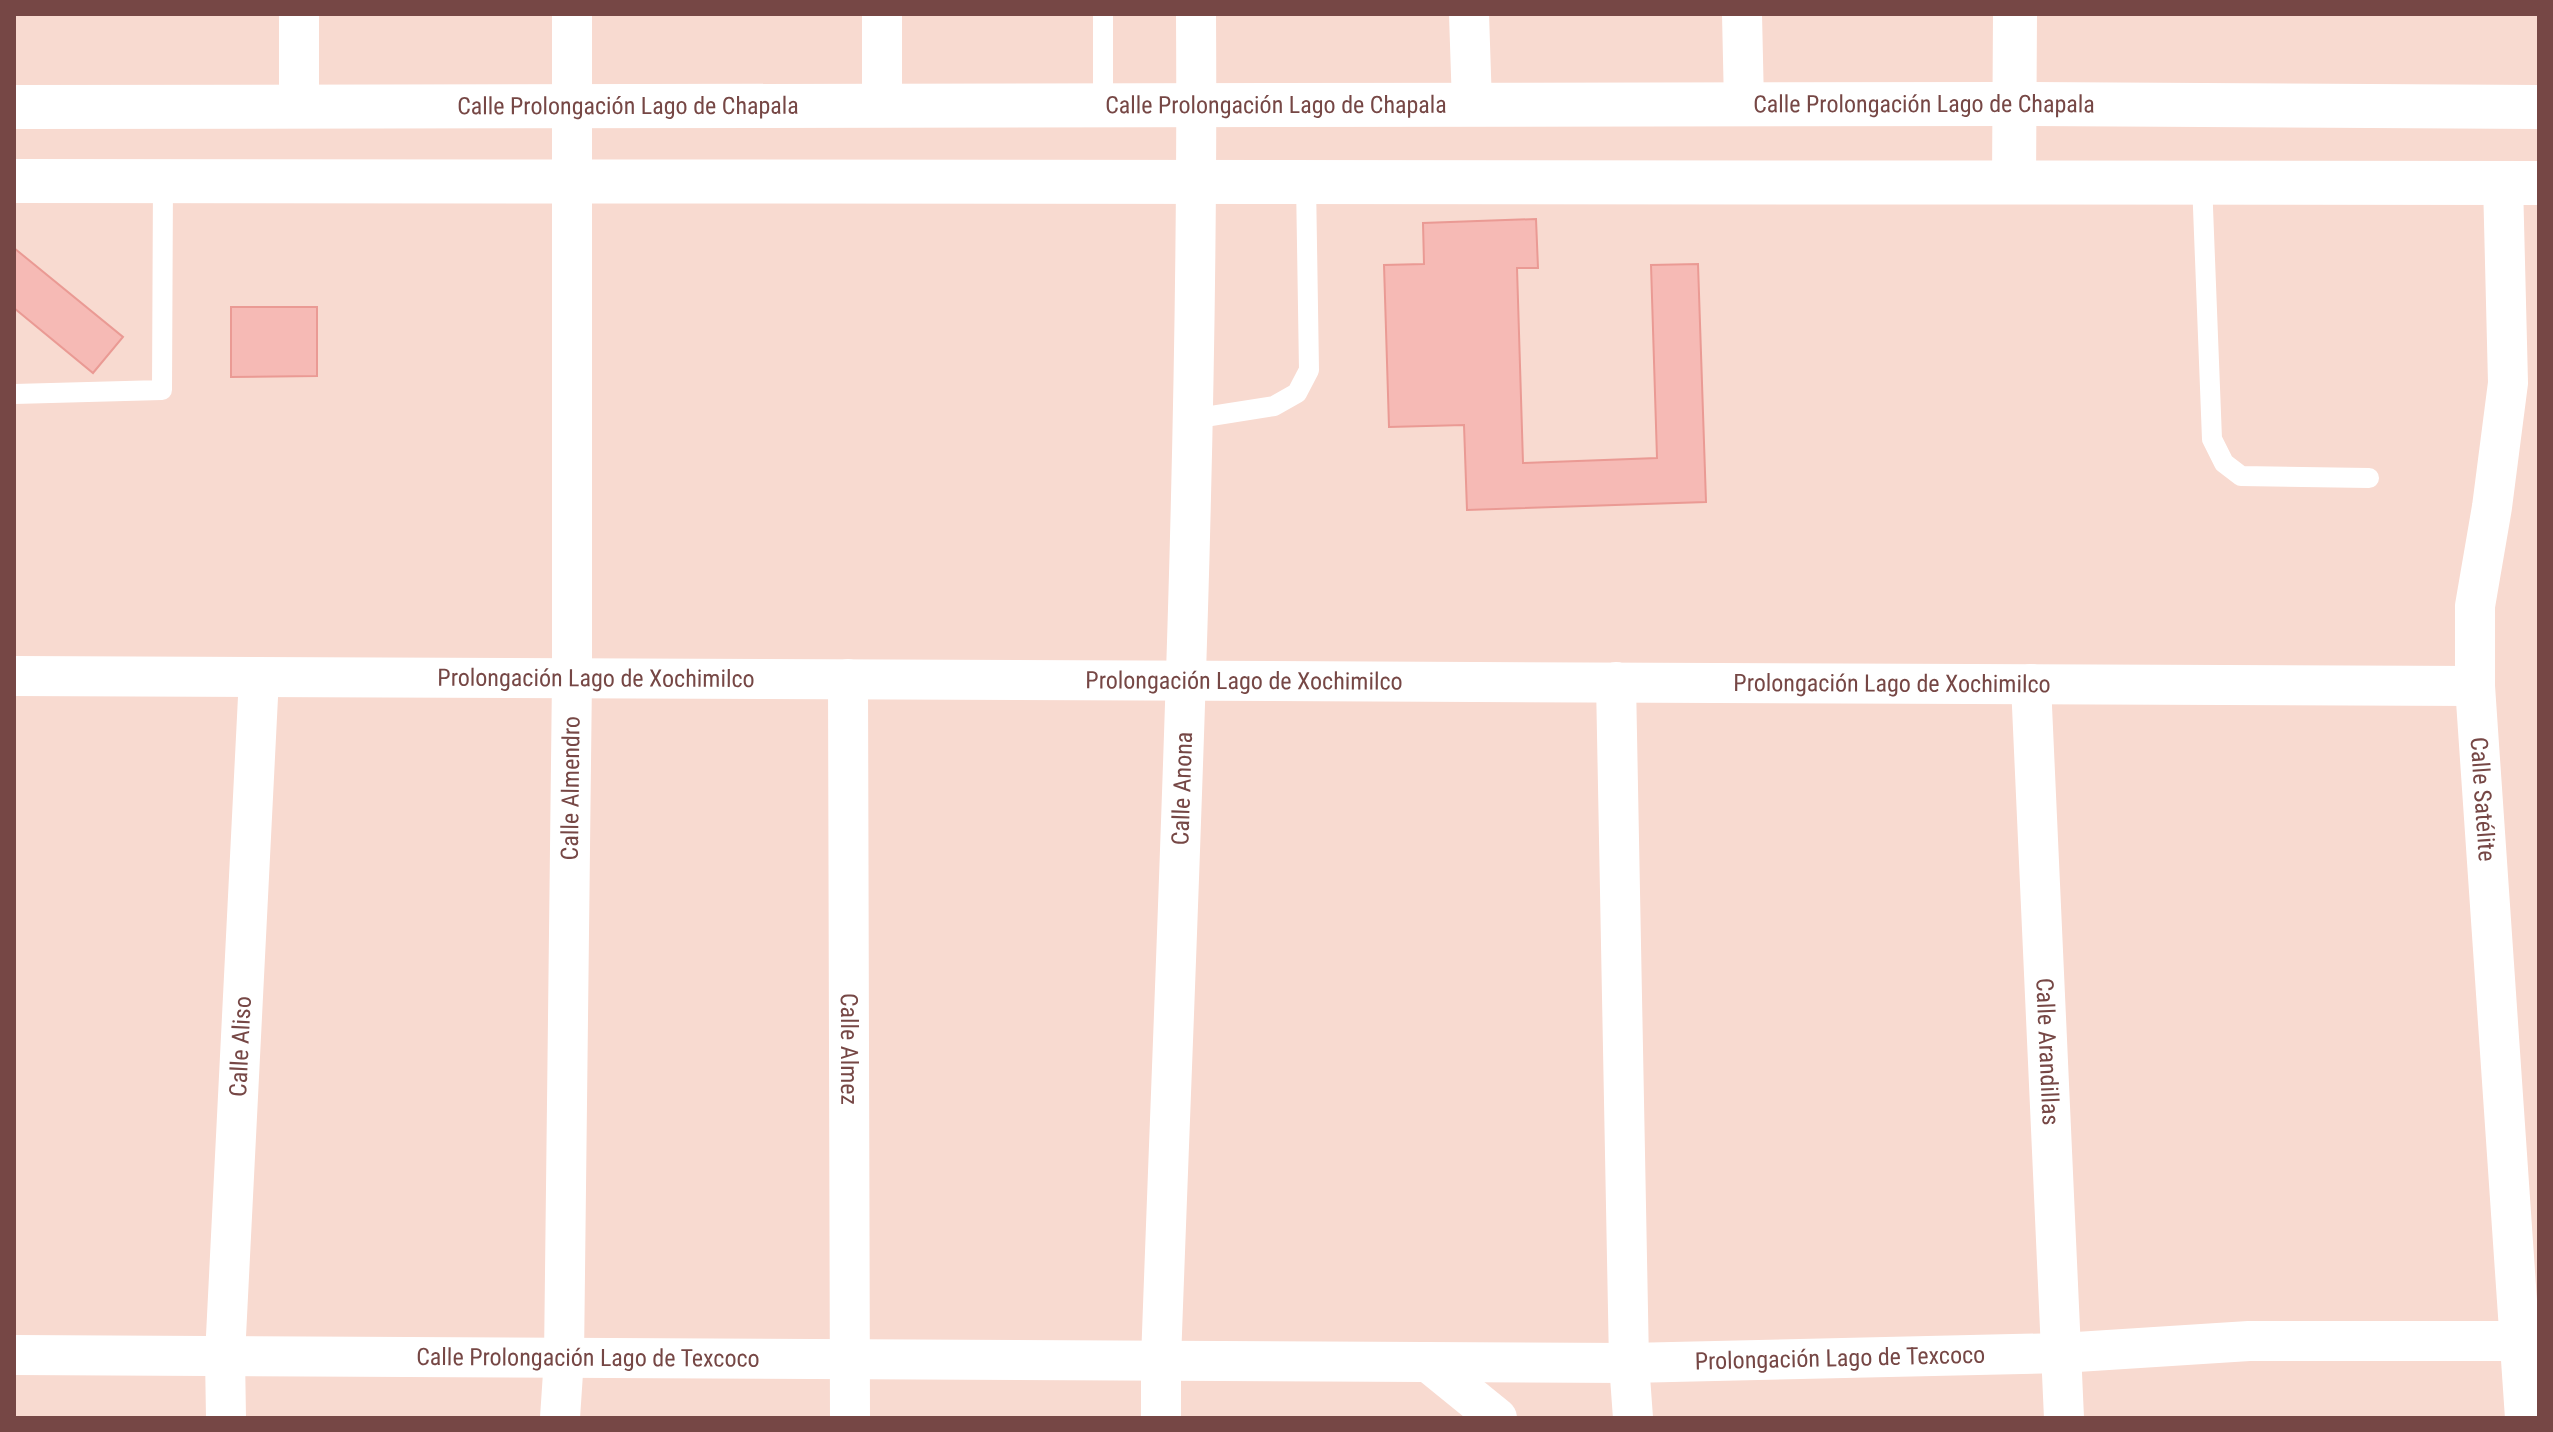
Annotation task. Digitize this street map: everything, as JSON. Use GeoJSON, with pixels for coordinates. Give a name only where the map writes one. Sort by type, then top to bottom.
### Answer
{"type":"FeatureCollection","features":[{"type":"Feature","properties":{"kind":"main road"},"geometry":{"type":"LineString","coordinates":[[2014,182],[2015,14]]}},
{"type":"Feature","properties":{"kind":"main road","name":"Calle Prolongación Lago de Chapala"},"geometry":{"type":"LineString","coordinates":[[14,107],[1744,104],[2539,107]]}},
{"type":"Feature","properties":{"kind":"main road"},"geometry":{"type":"LineString","coordinates":[[14,181],[2521,182]]}},
{"type":"Feature","properties":{"kind":"street"},"geometry":{"type":"LineString","coordinates":[[299,14],[299,107]]}},
{"type":"Feature","properties":{"kind":"street","name":"Calle Almendro"},"geometry":{"type":"LineString","coordinates":[[560,1418],[564,1358],[572,678],[572,14]]}},
{"type":"Feature","properties":{"kind":"street"},"geometry":{"type":"LineString","coordinates":[[882,14],[882,106]]}},
{"type":"Feature","properties":{"kind":"street","name":"Calle Anona"},"geometry":{"type":"LineString","coordinates":[[1161,1418],[1198,182],[1196,14]]}},
{"type":"Feature","properties":{"kind":"street"},"geometry":{"type":"LineString","coordinates":[[1469,14],[1472,105]]}},
{"type":"Feature","properties":{"kind":"street"},"geometry":{"type":"LineString","coordinates":[[1742,14],[1744,104]]}},
{"type":"Feature","properties":{"kind":"street","name":"Calle Satélite"},"geometry":{"type":"LineString","coordinates":[[2521,182],[2523,383],[2492,507],[2475,606],[2475,686],[2525,1418]]}},
{"type":"Feature","properties":{"kind":"street","name":"Prolongación Lago de Xochimilco"},"geometry":{"type":"LineString","coordinates":[[14,676],[2475,686]]}},
{"type":"Feature","properties":{"kind":"street","name":"Calle Aliso"},"geometry":{"type":"LineString","coordinates":[[226,1418],[225,1356],[259,677]]}},
{"type":"Feature","properties":{"kind":"street","name":"Calle Almez"},"geometry":{"type":"LineString","coordinates":[[848,679],[850,1418]]}},
{"type":"Feature","properties":{"kind":"street"},"geometry":{"type":"LineString","coordinates":[[1616,682],[1629,1363],[1633,1418]]}},
{"type":"Feature","properties":{"kind":"street","name":"Calle Arandillas"},"geometry":{"type":"LineString","coordinates":[[2031,684],[2064,1418]]}},
{"type":"Feature","properties":{"kind":"street","name":"Prolongación Lago de Texcoco"},"geometry":{"type":"LineString","coordinates":[[1161,1361],[1629,1363],[2061,1353],[2249,1341],[2519,1341]]}},
{"type":"Feature","properties":{"kind":"street","name":"Calle Prolongación Lago de Texcoco"},"geometry":{"type":"LineString","coordinates":[[14,1355],[1161,1361]]}},
{"type":"Feature","properties":{"kind":"street"},"geometry":{"type":"LineString","coordinates":[[1428,1362],[1497,1418]]}},
{"type":"Feature","properties":{"kind":"lane"},"geometry":{"type":"LineString","coordinates":[[1103,14],[1103,106]]}},
{"type":"Feature","properties":{"kind":"lane"},"geometry":{"type":"LineString","coordinates":[[14,394],[162,390],[163,181]]}},
{"type":"Feature","properties":{"kind":"lane"},"geometry":{"type":"LineString","coordinates":[[1192,419],[1274,406],[1297,393],[1309,370],[1306,182]]}},
{"type":"Feature","properties":{"kind":"lane"},"geometry":{"type":"LineString","coordinates":[[2202,182],[2212,439],[2224,463],[2241,476],[2369,478]]}},
{"type":"Feature","properties":{"kind":"shaded area"},"geometry":{"type":"Polygon","coordinates":[[[14,14],[2539,14],[2539,1418],[14,1418],[14,14]]]}},
{"type":"Feature","properties":{"kind":"building"},"geometry":{"type":"Polygon","coordinates":[[[1536,219],[1538,268],[1517,268],[1523,463],[1657,458],[1651,265],[1698,264],[1706,502],[1467,510],[1464,425],[1389,427],[1384,265],[1424,264],[1423,223],[1536,219]]]}},
{"type":"Feature","properties":{"kind":"building"},"geometry":{"type":"Polygon","coordinates":[[[14,248],[123,337],[93,373],[14,308],[14,248]]]}},
{"type":"Feature","properties":{"kind":"building"},"geometry":{"type":"Polygon","coordinates":[[[231,307],[317,307],[317,376],[231,377],[231,307]]]}}]}
